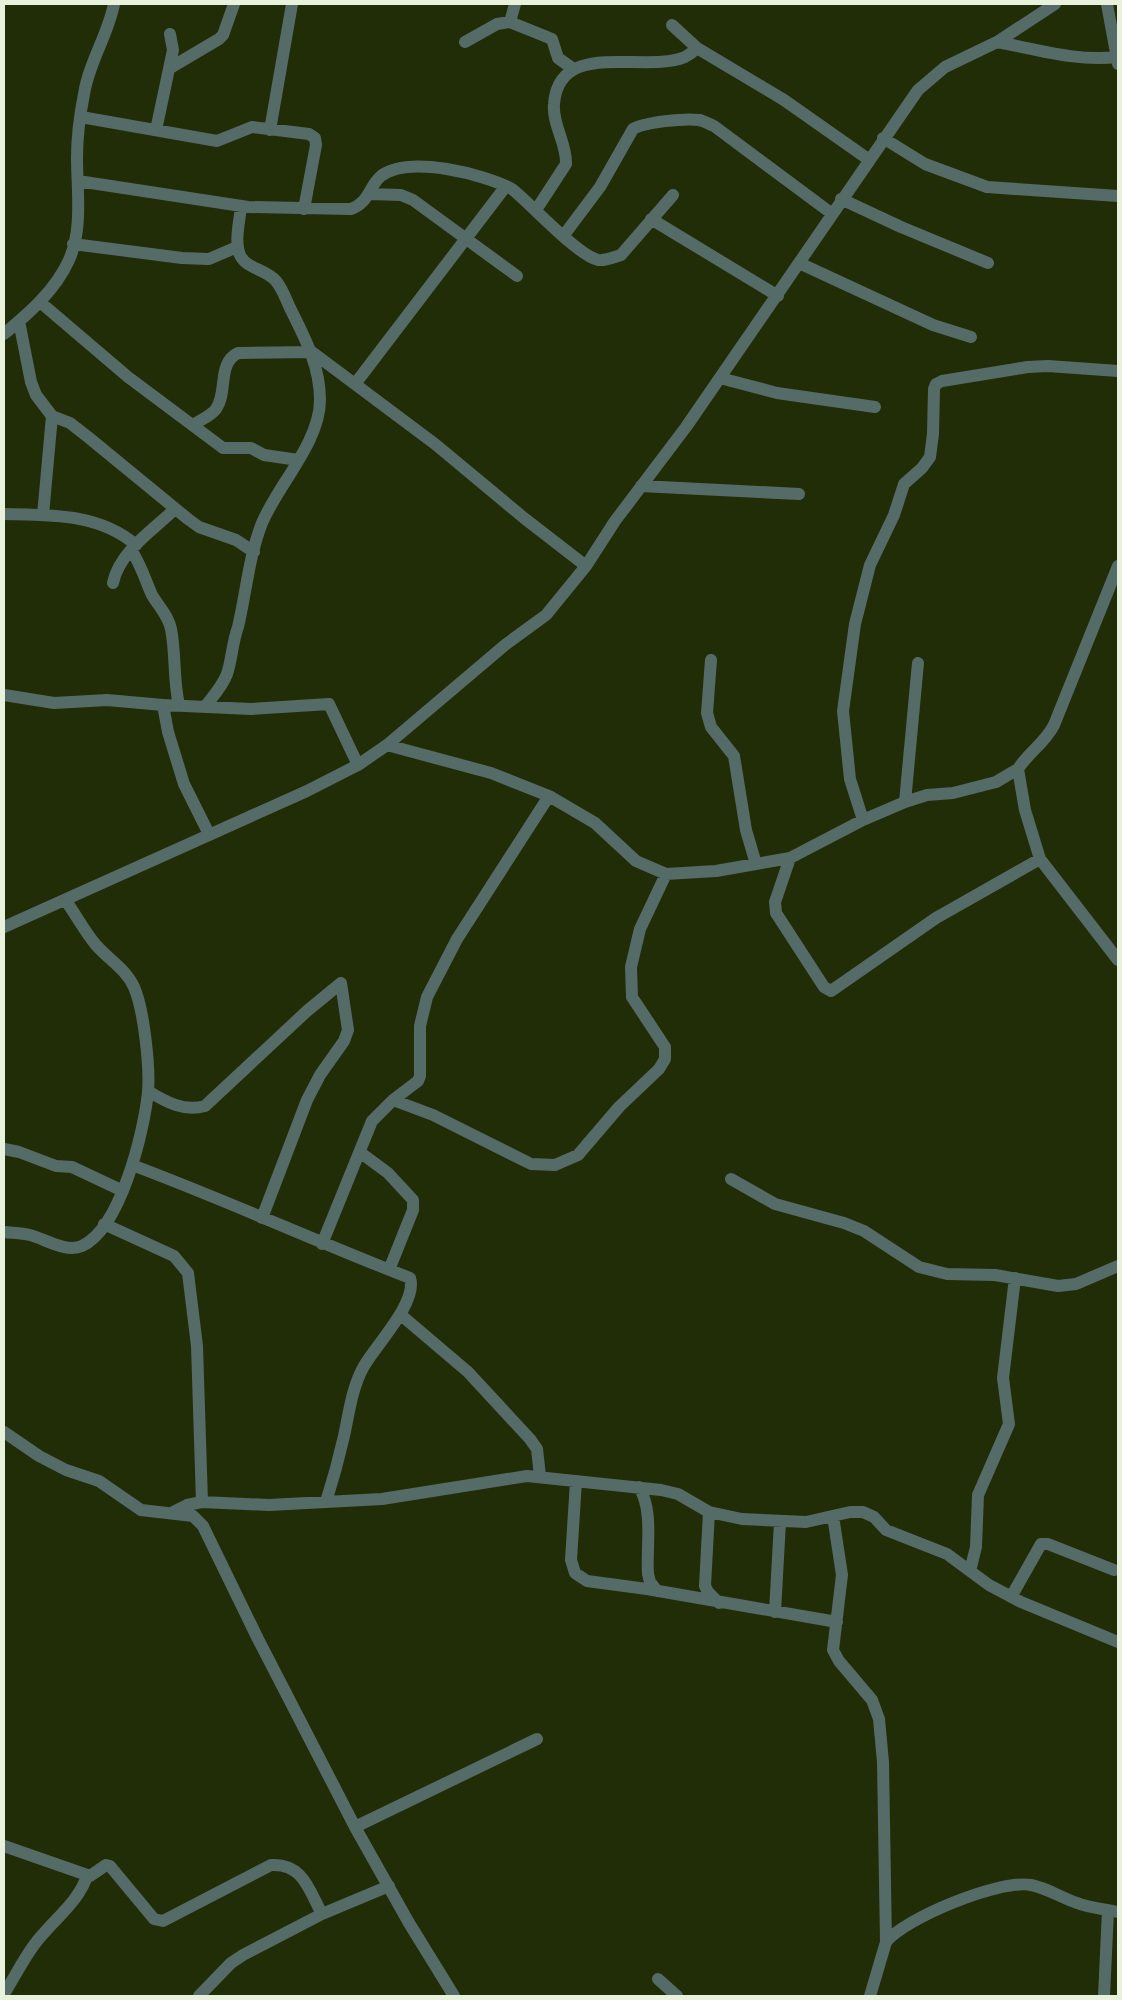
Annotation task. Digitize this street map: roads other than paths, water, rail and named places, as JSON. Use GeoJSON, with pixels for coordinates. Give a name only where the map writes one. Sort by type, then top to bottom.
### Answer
{"type":"FeatureCollection","features":[{"type":"Feature","properties":{"kind":"street"},"geometry":{"type":"LineString","coordinates":[[4,334],[40,302],[69,260],[79,205],[77,156],[88,77],[95,54],[112,16],[114,4]]}},
{"type":"Feature","properties":{"kind":"street"},"geometry":{"type":"LineString","coordinates":[[170,68],[220,39],[234,4]]}},
{"type":"Feature","properties":{"kind":"street"},"geometry":{"type":"LineString","coordinates":[[270,130],[292,4]]}},
{"type":"Feature","properties":{"kind":"street"},"geometry":{"type":"LineString","coordinates":[[510,22],[515,4]]}},
{"type":"Feature","properties":{"kind":"street"},"geometry":{"type":"LineString","coordinates":[[4,927],[66,901],[324,783],[358,765],[387,745],[505,645],[546,615],[586,566],[641,486],[778,296],[831,213],[904,107],[931,76],[958,60],[997,42],[1055,4]]}},
{"type":"Feature","properties":{"kind":"street"},"geometry":{"type":"LineString","coordinates":[[997,42],[1030,49],[1117,61],[1111,6]]}},
{"type":"Feature","properties":{"kind":"street"},"geometry":{"type":"LineString","coordinates":[[465,42],[497,24],[510,22],[552,39],[558,58],[572,68]]}},
{"type":"Feature","properties":{"kind":"street"},"geometry":{"type":"LineString","coordinates":[[672,25],[698,48],[784,100],[868,159]]}},
{"type":"Feature","properties":{"kind":"street"},"geometry":{"type":"LineString","coordinates":[[156,130],[174,46],[170,34]]}},
{"type":"Feature","properties":{"kind":"street"},"geometry":{"type":"LineString","coordinates":[[536,210],[566,164],[554,110],[554,101],[562,81],[572,68],[587,64],[671,60],[685,57],[698,48]]}},
{"type":"Feature","properties":{"kind":"street"},"geometry":{"type":"LineString","coordinates":[[81,117],[217,141],[243,129],[252,128],[308,134],[315,138],[316,145],[304,209]]}},
{"type":"Feature","properties":{"kind":"street"},"geometry":{"type":"LineString","coordinates":[[564,235],[600,187],[633,129],[644,125],[689,119],[702,120],[714,126],[831,213]]}},
{"type":"Feature","properties":{"kind":"street"},"geometry":{"type":"LineString","coordinates":[[883,138],[925,164],[987,187],[1118,196]]}},
{"type":"Feature","properties":{"kind":"street"},"geometry":{"type":"LineString","coordinates":[[78,181],[241,206],[351,209],[360,207],[379,178],[389,171],[418,167],[464,172],[506,186],[580,250],[598,260],[611,259],[621,255],[672,195]]}},
{"type":"Feature","properties":{"kind":"street"},"geometry":{"type":"LineString","coordinates":[[355,384],[465,237],[506,186]]}},
{"type":"Feature","properties":{"kind":"street"},"geometry":{"type":"LineString","coordinates":[[370,194],[401,195],[413,200],[517,276]]}},
{"type":"Feature","properties":{"kind":"street"},"geometry":{"type":"LineString","coordinates":[[841,199],[901,227],[988,263]]}},
{"type":"Feature","properties":{"kind":"street"},"geometry":{"type":"LineString","coordinates":[[205,707],[221,687],[228,670],[230,651],[254,552],[270,506],[308,442],[319,413],[320,400],[312,352],[276,280],[245,262],[238,247],[241,206]]}},
{"type":"Feature","properties":{"kind":"street"},"geometry":{"type":"LineString","coordinates":[[651,219],[778,296]]}},
{"type":"Feature","properties":{"kind":"street"},"geometry":{"type":"LineString","coordinates":[[73,244],[182,258],[209,259],[238,247]]}},
{"type":"Feature","properties":{"kind":"street"},"geometry":{"type":"LineString","coordinates":[[799,263],[933,325],[971,337]]}},
{"type":"Feature","properties":{"kind":"street"},"geometry":{"type":"LineString","coordinates":[[40,302],[128,378],[223,448],[253,448],[264,455],[298,460]]}},
{"type":"Feature","properties":{"kind":"street"},"geometry":{"type":"LineString","coordinates":[[19,321],[31,382],[36,395],[52,416],[70,423],[199,527],[230,537],[254,552]]}},
{"type":"Feature","properties":{"kind":"street"},"geometry":{"type":"LineString","coordinates":[[192,425],[216,409],[220,401],[227,362],[231,357],[238,354],[312,352],[435,444],[524,518],[586,566]]}},
{"type":"Feature","properties":{"kind":"street"},"geometry":{"type":"LineString","coordinates":[[863,820],[850,779],[843,710],[855,624],[870,564],[894,515],[904,484],[922,468],[930,457],[933,434],[934,389],[936,384],[942,381],[1028,367],[1048,366],[1118,370]]}},
{"type":"Feature","properties":{"kind":"street"},"geometry":{"type":"LineString","coordinates":[[720,378],[777,393],[875,407]]}},
{"type":"Feature","properties":{"kind":"street"},"geometry":{"type":"LineString","coordinates":[[43,515],[52,416]]}},
{"type":"Feature","properties":{"kind":"street"},"geometry":{"type":"LineString","coordinates":[[641,486],[799,494]]}},
{"type":"Feature","properties":{"kind":"street"},"geometry":{"type":"LineString","coordinates":[[113,583],[117,569],[134,547],[175,509]]}},
{"type":"Feature","properties":{"kind":"street"},"geometry":{"type":"LineString","coordinates":[[4,514],[43,515],[97,523],[124,534],[134,547],[153,596],[169,622],[179,705]]}},
{"type":"Feature","properties":{"kind":"street"},"geometry":{"type":"LineString","coordinates":[[387,745],[490,773],[549,796],[594,822],[636,862],[666,874],[716,871],[790,858],[863,820],[905,802],[927,795],[953,793],[996,782],[1018,769],[1023,761],[1048,735],[1054,725],[1118,566]]}},
{"type":"Feature","properties":{"kind":"street"},"geometry":{"type":"LineString","coordinates":[[711,660],[707,713],[711,727],[734,756],[746,830],[756,864]]}},
{"type":"Feature","properties":{"kind":"street"},"geometry":{"type":"LineString","coordinates":[[905,802],[918,663]]}},
{"type":"Feature","properties":{"kind":"street"},"geometry":{"type":"LineString","coordinates":[[4,695],[54,703],[107,700],[163,705],[269,709],[323,702],[329,704],[358,765]]}},
{"type":"Feature","properties":{"kind":"street"},"geometry":{"type":"LineString","coordinates":[[163,705],[168,732],[184,784],[210,834]]}},
{"type":"Feature","properties":{"kind":"street"},"geometry":{"type":"LineString","coordinates":[[1018,769],[1025,810],[1040,859],[1118,960]]}},
{"type":"Feature","properties":{"kind":"street"},"geometry":{"type":"LineString","coordinates":[[322,1244],[372,1121],[393,1100],[414,1084],[420,1076],[420,1026],[423,1008],[457,939],[549,796]]}},
{"type":"Feature","properties":{"kind":"street"},"geometry":{"type":"LineString","coordinates":[[790,858],[775,902],[776,913],[824,987],[831,991],[936,918],[1040,859]]}},
{"type":"Feature","properties":{"kind":"street"},"geometry":{"type":"LineString","coordinates":[[393,1100],[433,1115],[531,1164],[555,1165],[578,1155],[619,1107],[659,1069],[666,1059],[665,1046],[632,998],[631,967],[640,929],[666,874]]}},
{"type":"Feature","properties":{"kind":"street"},"geometry":{"type":"LineString","coordinates":[[4,1232],[30,1235],[70,1247],[81,1246],[104,1224],[123,1191],[132,1165],[148,1091],[142,1012],[133,985],[122,969],[96,945],[66,901]]}},
{"type":"Feature","properties":{"kind":"street"},"geometry":{"type":"LineString","coordinates":[[148,1091],[167,1103],[193,1110],[205,1106],[307,1011],[341,983],[348,1030],[344,1041],[320,1075],[307,1100],[262,1218]]}},
{"type":"Feature","properties":{"kind":"street"},"geometry":{"type":"LineString","coordinates":[[4,1149],[19,1152],[56,1166],[72,1167],[123,1191]]}},
{"type":"Feature","properties":{"kind":"street"},"geometry":{"type":"LineString","coordinates":[[361,1152],[388,1173],[413,1200],[413,1210],[389,1270]]}},
{"type":"Feature","properties":{"kind":"street"},"geometry":{"type":"LineString","coordinates":[[132,1165],[204,1191],[322,1244],[410,1278],[413,1285],[412,1292],[401,1314],[378,1342],[362,1368],[354,1391],[340,1455],[326,1502]]}},
{"type":"Feature","properties":{"kind":"street"},"geometry":{"type":"LineString","coordinates":[[731,1179],[774,1204],[844,1223],[864,1231],[919,1268],[947,1274],[1015,1278],[1058,1286],[1076,1284],[1118,1266]]}},
{"type":"Feature","properties":{"kind":"street"},"geometry":{"type":"LineString","coordinates":[[104,1224],[174,1256],[188,1273],[196,1346],[202,1502]]}},
{"type":"Feature","properties":{"kind":"street"},"geometry":{"type":"LineString","coordinates":[[970,1571],[976,1547],[978,1496],[1009,1424],[1003,1378],[1015,1278]]}},
{"type":"Feature","properties":{"kind":"street"},"geometry":{"type":"LineString","coordinates":[[401,1314],[468,1372],[530,1439],[537,1449],[540,1476]]}},
{"type":"Feature","properties":{"kind":"street"},"geometry":{"type":"LineString","coordinates":[[4,1432],[38,1456],[59,1467],[99,1480],[140,1510],[155,1513],[173,1512],[193,1516],[203,1526],[258,1640],[355,1827],[409,1923],[454,1996]]}},
{"type":"Feature","properties":{"kind":"street"},"geometry":{"type":"LineString","coordinates":[[173,1512],[187,1505],[202,1502],[269,1505],[391,1498],[527,1476],[639,1487],[678,1494],[709,1512],[742,1519],[780,1522],[821,1520],[833,1516],[863,1512],[874,1517],[886,1530],[947,1554],[1011,1597],[1118,1642]]}},
{"type":"Feature","properties":{"kind":"street"},"geometry":{"type":"LineString","coordinates":[[576,1481],[571,1560],[574,1573],[587,1581],[837,1622]]}},
{"type":"Feature","properties":{"kind":"street"},"geometry":{"type":"LineString","coordinates":[[639,1487],[645,1498],[648,1510],[648,1574],[650,1582],[657,1591]]}},
{"type":"Feature","properties":{"kind":"street"},"geometry":{"type":"LineString","coordinates":[[709,1512],[705,1586],[719,1603]]}},
{"type":"Feature","properties":{"kind":"street"},"geometry":{"type":"LineString","coordinates":[[833,1516],[842,1575],[833,1650],[838,1661],[872,1700],[879,1719],[883,1762],[886,1942],[870,1996]]}},
{"type":"Feature","properties":{"kind":"street"},"geometry":{"type":"LineString","coordinates":[[775,1612],[780,1522]]}},
{"type":"Feature","properties":{"kind":"street"},"geometry":{"type":"LineString","coordinates":[[1011,1597],[1041,1544],[1048,1544],[1114,1570]]}},
{"type":"Feature","properties":{"kind":"street"},"geometry":{"type":"LineString","coordinates":[[355,1827],[538,1738]]}},
{"type":"Feature","properties":{"kind":"street"},"geometry":{"type":"LineString","coordinates":[[4,1846],[87,1875],[94,1874],[106,1865],[110,1866],[154,1919],[162,1921],[271,1865],[283,1864],[294,1868],[305,1882],[322,1914]]}},
{"type":"Feature","properties":{"kind":"street"},"geometry":{"type":"LineString","coordinates":[[4,1994],[34,1946],[78,1895],[87,1875]]}},
{"type":"Feature","properties":{"kind":"street"},"geometry":{"type":"LineString","coordinates":[[886,1942],[894,1932],[921,1916],[1006,1884],[1030,1884],[1077,1903],[1113,1911],[1104,1996]]}},
{"type":"Feature","properties":{"kind":"street"},"geometry":{"type":"LineString","coordinates":[[199,1996],[231,1963],[322,1914],[389,1886]]}},
{"type":"Feature","properties":{"kind":"street"},"geometry":{"type":"LineString","coordinates":[[658,1979],[677,1996]]}}]}
